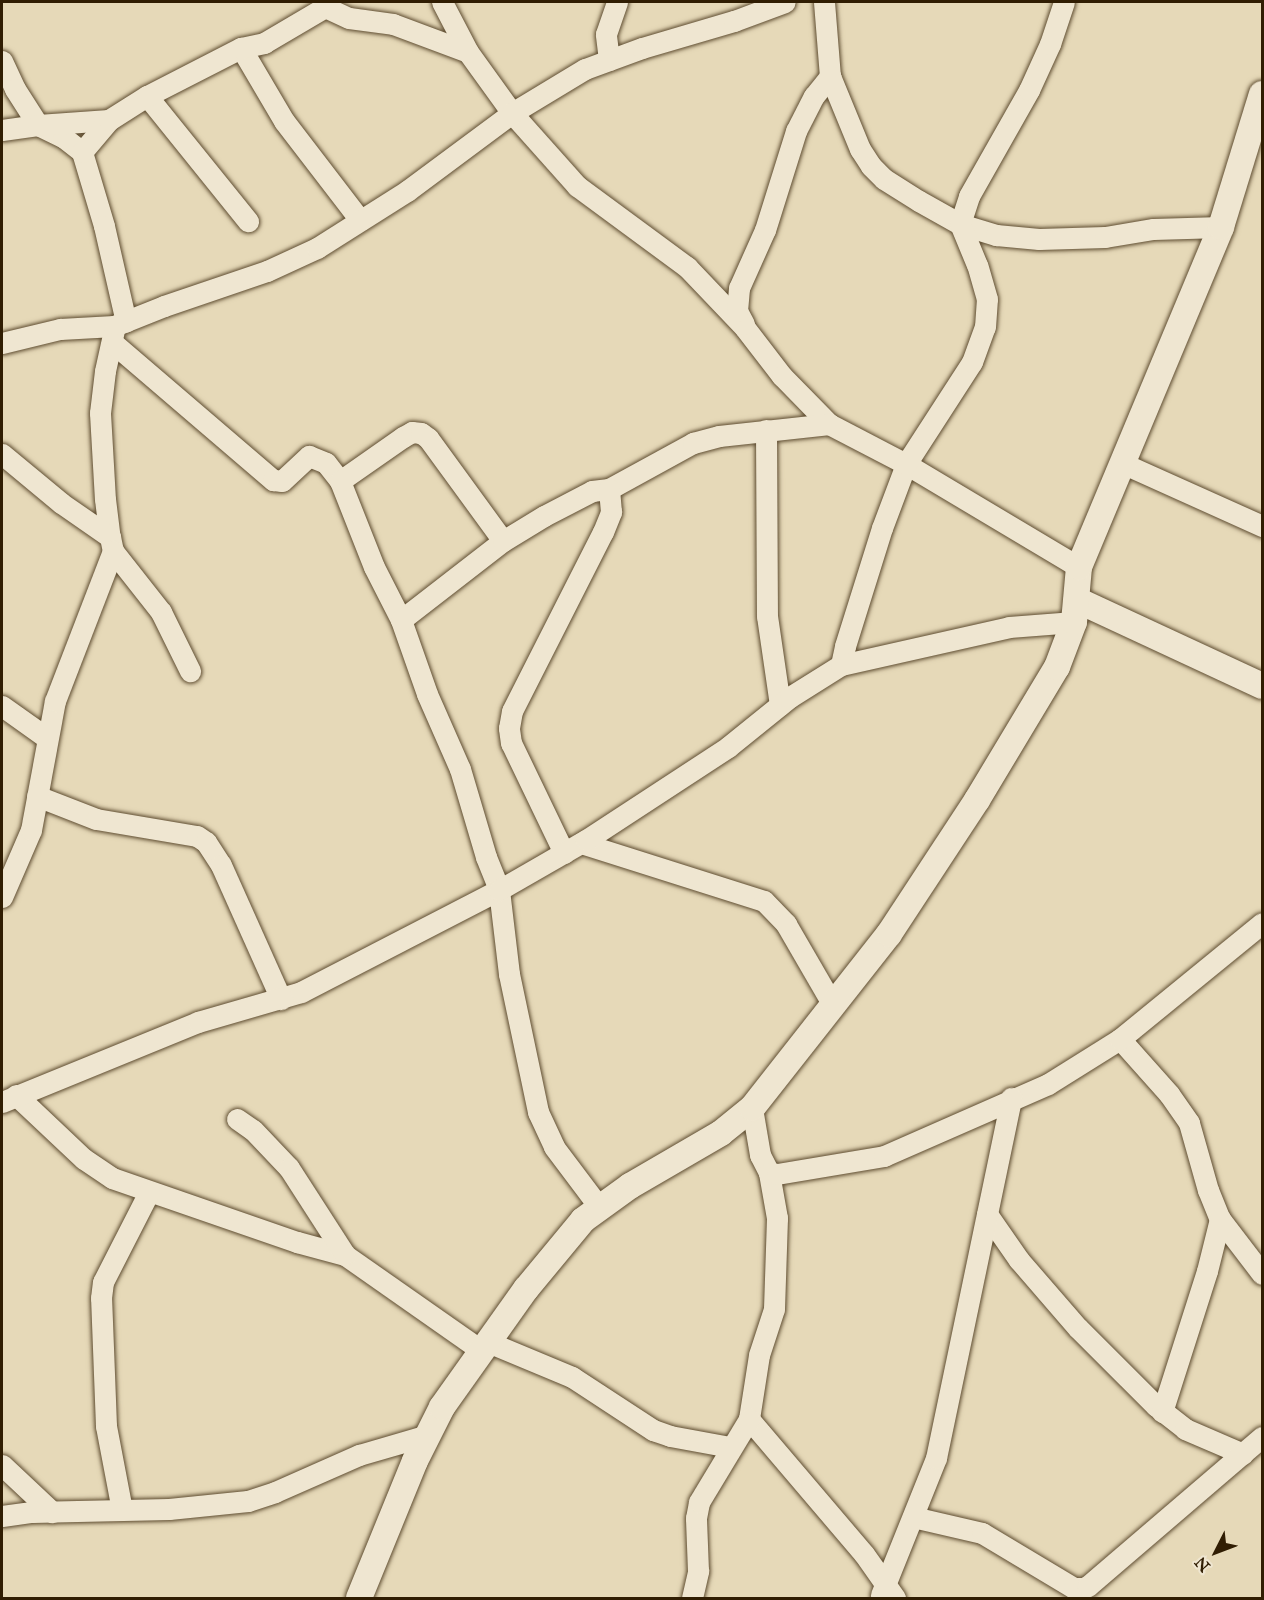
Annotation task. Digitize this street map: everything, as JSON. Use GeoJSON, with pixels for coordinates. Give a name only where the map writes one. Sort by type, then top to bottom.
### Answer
{"type":"FeatureCollection","features":[{"type":"Feature","properties":{"kind":"street"},"geometry":{"type":"LineString","coordinates":[[349,18],[368,2]]}},
{"type":"Feature","properties":{"kind":"street"},"geometry":{"type":"LineString","coordinates":[[442,2],[468,52],[512,113],[577,186],[687,267],[746,328],[782,376],[829,424],[906,464],[1079,567]]}},
{"type":"Feature","properties":{"kind":"street"},"geometry":{"type":"LineString","coordinates":[[609,60],[606,34],[617,2]]}},
{"type":"Feature","properties":{"kind":"street"},"geometry":{"type":"LineString","coordinates":[[2,343],[39,332],[118,330],[164,306],[267,271],[316,248],[407,191],[512,113],[585,69],[734,21],[785,2]]}},
{"type":"Feature","properties":{"kind":"street"},"geometry":{"type":"LineString","coordinates":[[824,2],[830,76],[860,149],[871,166],[902,190],[960,224],[996,234],[1039,239],[1105,237],[1153,229],[1221,227]]}},
{"type":"Feature","properties":{"kind":"street"},"geometry":{"type":"LineString","coordinates":[[841,665],[882,528],[906,464],[972,362],[985,327],[987,299],[977,265],[960,224],[980,176],[1003,140],[1029,90],[1050,44],[1064,2]]}},
{"type":"Feature","properties":{"kind":"street"},"geometry":{"type":"LineString","coordinates":[[82,152],[109,120],[147,96],[241,48],[264,43],[325,8],[349,18],[393,24],[468,52]]}},
{"type":"Feature","properties":{"kind":"street"},"geometry":{"type":"LineString","coordinates":[[241,48],[284,121],[360,220]]}},
{"type":"Feature","properties":{"kind":"street"},"geometry":{"type":"LineString","coordinates":[[2,61],[15,89],[38,124],[63,137],[82,152],[104,226],[118,330],[105,371],[100,413],[105,499],[112,544],[55,701],[31,830],[2,897]]}},
{"type":"Feature","properties":{"kind":"street"},"geometry":{"type":"LineString","coordinates":[[746,328],[737,311],[739,288],[765,230],[796,131],[814,96],[830,76]]}},
{"type":"Feature","properties":{"kind":"street"},"geometry":{"type":"LineString","coordinates":[[359,1599],[442,1407],[526,1289],[583,1220],[630,1186],[721,1133],[752,1108],[889,934],[977,800],[1058,667],[1075,611],[1079,567],[1221,227],[1263,94]]}},
{"type":"Feature","properties":{"kind":"street"},"geometry":{"type":"LineString","coordinates":[[147,96],[248,221]]}},
{"type":"Feature","properties":{"kind":"street"},"geometry":{"type":"LineString","coordinates":[[2,130],[38,124],[109,120]]}},
{"type":"Feature","properties":{"kind":"street"},"geometry":{"type":"LineString","coordinates":[[118,330],[158,378],[229,445],[273,480],[282,481],[309,456],[326,463],[340,481],[374,567],[401,620],[427,694],[460,769],[486,858],[499,890],[509,975],[538,1112],[554,1147],[600,1208]]}},
{"type":"Feature","properties":{"kind":"street"},"geometry":{"type":"LineString","coordinates":[[401,620],[503,541],[592,491],[609,489],[693,443],[766,429],[829,424]]}},
{"type":"Feature","properties":{"kind":"street"},"geometry":{"type":"LineString","coordinates":[[766,429],[767,616],[780,705]]}},
{"type":"Feature","properties":{"kind":"street"},"geometry":{"type":"LineString","coordinates":[[340,481],[403,437],[412,432],[421,433],[428,438],[503,541]]}},
{"type":"Feature","properties":{"kind":"street"},"geometry":{"type":"LineString","coordinates":[[2,454],[112,544],[161,612],[190,671]]}},
{"type":"Feature","properties":{"kind":"street"},"geometry":{"type":"LineString","coordinates":[[1122,463],[1263,526]]}},
{"type":"Feature","properties":{"kind":"street"},"geometry":{"type":"LineString","coordinates":[[609,489],[610,512],[603,532],[512,711],[509,728],[511,742],[572,848],[764,901],[786,924],[833,1005]]}},
{"type":"Feature","properties":{"kind":"street"},"geometry":{"type":"LineString","coordinates":[[730,1447],[670,1437],[653,1430],[572,1377],[485,1347],[345,1255],[112,1179],[9,1099],[198,1022],[301,992],[499,890],[572,848],[728,747],[780,705],[841,665],[1075,611],[1263,686]]}},
{"type":"Feature","properties":{"kind":"street"},"geometry":{"type":"LineString","coordinates":[[2,706],[47,738]]}},
{"type":"Feature","properties":{"kind":"street"},"geometry":{"type":"LineString","coordinates":[[37,796],[96,819],[197,837],[206,842],[221,865],[281,999]]}},
{"type":"Feature","properties":{"kind":"street"},"geometry":{"type":"LineString","coordinates":[[769,1173],[777,1174],[884,1156],[1011,1098],[1048,1084],[1120,1039],[1263,923]]}},
{"type":"Feature","properties":{"kind":"street"},"geometry":{"type":"LineString","coordinates":[[1120,1039],[1169,1094],[1189,1123],[1208,1190],[1220,1219],[1263,1274]]}},
{"type":"Feature","properties":{"kind":"street"},"geometry":{"type":"LineString","coordinates":[[887,1594],[936,1458],[1011,1098]]}},
{"type":"Feature","properties":{"kind":"street"},"geometry":{"type":"LineString","coordinates":[[692,1599],[698,1571],[696,1518],[699,1502],[730,1447],[749,1419],[759,1355],[774,1309],[777,1218],[769,1173],[760,1155],[752,1108]]}},
{"type":"Feature","properties":{"kind":"street"},"geometry":{"type":"LineString","coordinates":[[237,1119],[253,1130],[289,1168],[345,1255]]}},
{"type":"Feature","properties":{"kind":"street"},"geometry":{"type":"LineString","coordinates":[[122,1510],[106,1426],[101,1298],[103,1282],[149,1192]]}},
{"type":"Feature","properties":{"kind":"street"},"geometry":{"type":"LineString","coordinates":[[987,1214],[1018,1260],[1070,1320],[1162,1412],[1185,1429],[1243,1454]]}},
{"type":"Feature","properties":{"kind":"street"},"geometry":{"type":"LineString","coordinates":[[1162,1412],[1208,1271],[1220,1219]]}},
{"type":"Feature","properties":{"kind":"street"},"geometry":{"type":"LineString","coordinates":[[749,1419],[864,1554],[887,1594]]}},
{"type":"Feature","properties":{"kind":"street"},"geometry":{"type":"LineString","coordinates":[[2,1516],[52,1512],[169,1509],[248,1501],[275,1492],[359,1455],[428,1435]]}},
{"type":"Feature","properties":{"kind":"street"},"geometry":{"type":"LineString","coordinates":[[913,1517],[982,1533],[1074,1588],[1076,1593],[1088,1586],[1263,1437]]}},
{"type":"Feature","properties":{"kind":"street"},"geometry":{"type":"LineString","coordinates":[[2,1465],[52,1512]]}}]}
